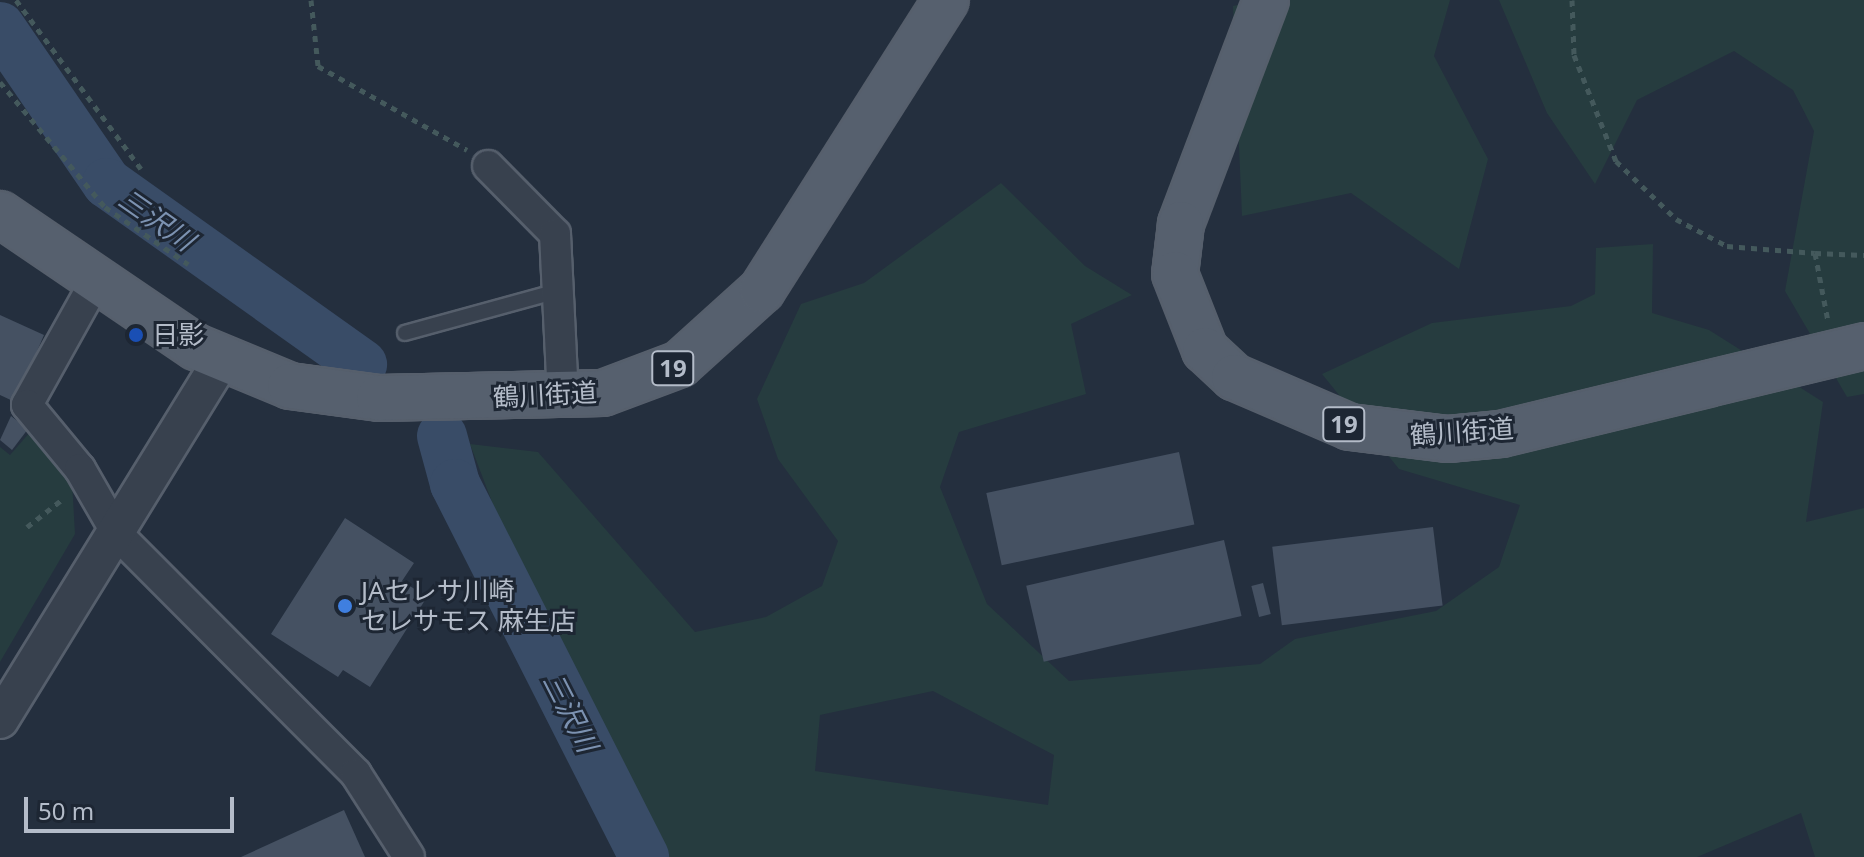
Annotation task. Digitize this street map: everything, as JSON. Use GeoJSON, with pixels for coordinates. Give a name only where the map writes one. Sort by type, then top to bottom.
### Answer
{"type":"FeatureCollection","features":[{"type":"Feature","properties":{"kind":"main road","name":"鶴川街道"},"geometry":{"type":"LineString","coordinates":[[0,214],[221,361],[330,394],[563,398],[643,383],[680,364],[740,315],[946,0]]}},
{"type":"Feature","properties":{"kind":"main road","name":"鶴川街道"},"geometry":{"type":"LineString","coordinates":[[1266,0],[1181,224],[1175,274],[1205,350],[1234,377],[1350,427],[1448,439],[1501,434],[1853,348]]}},
{"type":"Feature","properties":{"kind":"street"},"geometry":{"type":"LineString","coordinates":[[488,166],[555,234],[563,398]]}},
{"type":"Feature","properties":{"kind":"street"},"geometry":{"type":"LineString","coordinates":[[97,279],[27,405],[86,480],[118,535],[356,774],[409,857]]}},
{"type":"Feature","properties":{"kind":"street"},"geometry":{"type":"LineString","coordinates":[[0,720],[118,535],[221,361]]}},
{"type":"Feature","properties":{"kind":"lane"},"geometry":{"type":"LineString","coordinates":[[405,333],[558,291]]}},
{"type":"Feature","properties":{"kind":"path"},"geometry":{"type":"LineString","coordinates":[[16,0],[141,169]]}},
{"type":"Feature","properties":{"kind":"path"},"geometry":{"type":"LineString","coordinates":[[311,0],[318,66],[443,130],[488,166]]}},
{"type":"Feature","properties":{"kind":"path"},"geometry":{"type":"LineString","coordinates":[[1572,0],[1574,55],[1600,126],[1616,161],[1647,194],[1727,246],[1864,255]]}},
{"type":"Feature","properties":{"kind":"path"},"geometry":{"type":"LineString","coordinates":[[0,82],[105,207],[188,264]]}},
{"type":"Feature","properties":{"kind":"path"},"geometry":{"type":"LineString","coordinates":[[1815,253],[1853,348]]}},
{"type":"Feature","properties":{"kind":"path"},"geometry":{"type":"LineString","coordinates":[[27,527],[86,480]]}},
{"type":"Feature","properties":{"kind":"green space"},"geometry":{"type":"Polygon","coordinates":[[[1260,0],[1450,0],[1434,56],[1488,159],[1459,269],[1351,193],[1242,216],[1233,6],[1260,0]]]}},
{"type":"Feature","properties":{"kind":"green space"},"geometry":{"type":"Polygon","coordinates":[[[1499,0],[1864,0],[1864,394],[1847,397],[1785,291],[1814,131],[1793,90],[1734,51],[1637,100],[1595,184],[1547,113],[1499,0]]]}},
{"type":"Feature","properties":{"kind":"green space"},"geometry":{"type":"Polygon","coordinates":[[[1001,183],[1085,266],[1132,295],[1071,324],[1086,394],[959,432],[940,487],[987,604],[1069,681],[1260,664],[1295,639],[1436,611],[1499,567],[1520,505],[1399,469],[1322,374],[1432,323],[1571,306],[1595,294],[1596,248],[1653,244],[1652,313],[1709,330],[1823,402],[1806,522],[1864,508],[1864,857],[1815,857],[1801,813],[1697,857],[627,857],[470,444],[538,452],[695,632],[766,617],[822,586],[838,541],[778,459],[757,399],[801,304],[864,283],[1001,183]],[[933,691],[820,715],[815,771],[1048,805],[1054,755],[933,691]]]}},
{"type":"Feature","properties":{"kind":"green space"},"geometry":{"type":"Polygon","coordinates":[[[31,431],[72,481],[75,534],[0,662],[0,447],[10,455],[31,431]]]}},
{"type":"Feature","properties":{"kind":"building"},"geometry":{"type":"Polygon","coordinates":[[[0,315],[44,335],[15,402],[0,395],[0,315]]]}},
{"type":"Feature","properties":{"kind":"building"},"geometry":{"type":"Polygon","coordinates":[[[11,416],[28,429],[12,450],[0,440],[11,416]]]}},
{"type":"Feature","properties":{"kind":"building"},"geometry":{"type":"Polygon","coordinates":[[[1179,452],[1194,524],[1002,565],[986,493],[1179,452]]]}},
{"type":"Feature","properties":{"kind":"building"},"geometry":{"type":"Polygon","coordinates":[[[345,518],[414,563],[402,581],[427,597],[370,687],[343,670],[338,677],[271,634],[345,518]]]}},
{"type":"Feature","properties":{"kind":"building"},"geometry":{"type":"Polygon","coordinates":[[[1433,527],[1443,605],[1282,625],[1272,547],[1433,527]]]}},
{"type":"Feature","properties":{"kind":"building"},"geometry":{"type":"Polygon","coordinates":[[[1224,540],[1242,616],[1044,662],[1026,586],[1224,540]]]}},
{"type":"Feature","properties":{"kind":"building"},"geometry":{"type":"Polygon","coordinates":[[[1263,583],[1271,614],[1259,617],[1251,586],[1263,583]]]}},
{"type":"Feature","properties":{"kind":"building"},"geometry":{"type":"Polygon","coordinates":[[[344,810],[365,857],[241,857],[344,810]]]}},
{"type":"Feature","properties":{"kind":"waterway","name":"三沢川"},"geometry":{"type":"LineString","coordinates":[[0,27],[107,183],[362,364]]}},
{"type":"Feature","properties":{"kind":"waterway","name":"三沢川"},"geometry":{"type":"LineString","coordinates":[[442,436],[455,484],[644,857]]}},
{"type":"Feature","properties":{"kind":"place","name":"日影"},"geometry":{"type":"Point","coordinates":[136,335]}},
{"type":"Feature","properties":{"kind":"place","name":"JAセレサ川崎 セレサモス 麻生店"},"geometry":{"type":"Point","coordinates":[345,606]}}]}
